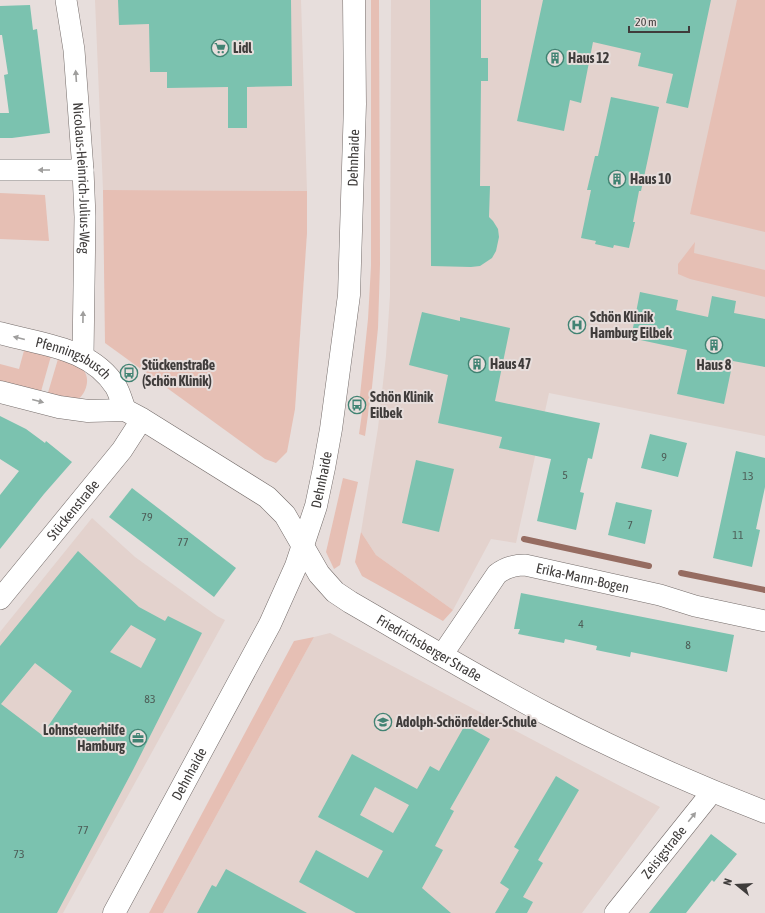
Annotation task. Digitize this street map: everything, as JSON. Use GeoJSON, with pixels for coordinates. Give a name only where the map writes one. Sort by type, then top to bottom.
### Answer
{"type":"FeatureCollection","features":[{"type":"Feature","properties":{"kind":"street","name":"Nicolaus-Heinrich-Julius-Weg"},"geometry":{"type":"LineString","coordinates":[[66,0],[74,50],[83,170],[85,217],[83,356]]}},
{"type":"Feature","properties":{"kind":"street","name":"Dehnhaide"},"geometry":{"type":"LineString","coordinates":[[114,913],[268,628],[288,586],[316,506],[324,468],[337,384],[348,295],[355,104],[354,0]]}},
{"type":"Feature","properties":{"kind":"street"},"geometry":{"type":"LineString","coordinates":[[0,170],[83,170]]}},
{"type":"Feature","properties":{"kind":"street","name":"Pfenningsbusch"},"geometry":{"type":"LineString","coordinates":[[0,333],[56,347],[83,356],[91,361],[109,378],[134,415]]}},
{"type":"Feature","properties":{"kind":"street"},"geometry":{"type":"LineString","coordinates":[[0,392],[59,407],[134,415]]}},
{"type":"Feature","properties":{"kind":"street","name":"Friedrichsberger Straße"},"geometry":{"type":"LineString","coordinates":[[134,415],[267,497],[285,515],[319,574],[335,592],[350,602],[544,713],[628,754],[712,792],[765,812]]}},
{"type":"Feature","properties":{"kind":"street","name":"Stückenstraße"},"geometry":{"type":"LineString","coordinates":[[0,599],[122,450],[134,415]]}},
{"type":"Feature","properties":{"kind":"street","name":"Erika-Mann-Bogen"},"geometry":{"type":"LineString","coordinates":[[442,655],[498,574],[505,568],[515,565],[525,564],[660,596],[695,606],[765,621]]}},
{"type":"Feature","properties":{"kind":"street","name":"Zeisigstraße"},"geometry":{"type":"LineString","coordinates":[[616,913],[712,792]]}},
{"type":"Feature","properties":{"kind":"shaded area"},"geometry":{"type":"Polygon","coordinates":[[[95,0],[301,0],[307,191],[103,190],[95,0]]]}},
{"type":"Feature","properties":{"kind":"shaded area"},"geometry":{"type":"Polygon","coordinates":[[[371,0],[379,0],[380,264],[378,328],[365,436],[359,434],[363,406],[359,405],[368,319],[371,266],[371,0]]]}},
{"type":"Feature","properties":{"kind":"shaded area","name":"Schön Klinik Hamburg Eilbek"},"geometry":{"type":"Polygon","coordinates":[[[391,0],[765,0],[765,436],[549,393],[516,543],[491,539],[453,610],[376,555],[361,532],[378,428],[386,356],[390,295],[391,0]]]}},
{"type":"Feature","properties":{"kind":"shaded area"},"geometry":{"type":"Polygon","coordinates":[[[737,0],[765,0],[765,232],[690,214],[737,0]]]}},
{"type":"Feature","properties":{"kind":"shaded area"},"geometry":{"type":"Polygon","coordinates":[[[103,190],[307,191],[307,233],[295,409],[287,452],[276,463],[265,459],[105,343],[103,190]]]}},
{"type":"Feature","properties":{"kind":"shaded area"},"geometry":{"type":"Polygon","coordinates":[[[0,193],[45,195],[49,241],[0,239],[0,193]]]}},
{"type":"Feature","properties":{"kind":"shaded area"},"geometry":{"type":"Polygon","coordinates":[[[695,242],[694,253],[765,270],[765,297],[690,279],[678,274],[678,264],[695,242]]]}},
{"type":"Feature","properties":{"kind":"shaded area"},"geometry":{"type":"Polygon","coordinates":[[[25,347],[51,356],[40,395],[0,382],[0,364],[19,369],[25,347]]]}},
{"type":"Feature","properties":{"kind":"shaded area"},"geometry":{"type":"Polygon","coordinates":[[[58,359],[77,365],[85,373],[87,378],[86,388],[76,401],[47,396],[58,359]]]}},
{"type":"Feature","properties":{"kind":"shaded area"},"geometry":{"type":"Polygon","coordinates":[[[343,478],[358,482],[340,565],[334,569],[326,552],[343,478]]]}},
{"type":"Feature","properties":{"kind":"shaded area"},"geometry":{"type":"Polygon","coordinates":[[[92,518],[135,557],[217,616],[225,620],[63,913],[0,913],[0,632],[92,518]]]}},
{"type":"Feature","properties":{"kind":"shaded area"},"geometry":{"type":"Polygon","coordinates":[[[361,532],[376,555],[453,610],[443,621],[362,576],[355,562],[361,532]]]}},
{"type":"Feature","properties":{"kind":"shaded area","name":"Adolph-Schönfelder-Schule"},"geometry":{"type":"Polygon","coordinates":[[[330,633],[660,807],[582,913],[163,913],[314,637],[330,633]]]}},
{"type":"Feature","properties":{"kind":"shaded area"},"geometry":{"type":"Polygon","coordinates":[[[314,637],[163,913],[149,913],[294,641],[314,637]]]}},
{"type":"Feature","properties":{"kind":"building","name":"Lidl"},"geometry":{"type":"Polygon","coordinates":[[[118,0],[291,0],[292,86],[247,87],[247,128],[228,128],[228,87],[167,88],[167,72],[150,72],[149,24],[119,25],[118,0]]]}},
{"type":"Feature","properties":{"kind":"building"},"geometry":{"type":"Polygon","coordinates":[[[430,0],[481,0],[481,58],[488,58],[488,81],[481,81],[480,186],[490,186],[489,217],[498,229],[499,237],[496,251],[492,258],[480,266],[431,266],[430,0]]]}},
{"type":"Feature","properties":{"kind":"building"},"geometry":{"type":"Polygon","coordinates":[[[543,0],[711,0],[688,108],[666,103],[673,74],[638,66],[641,53],[593,42],[581,103],[570,100],[564,131],[517,121],[543,0]]]}},
{"type":"Feature","properties":{"kind":"building"},"geometry":{"type":"Polygon","coordinates":[[[30,5],[33,30],[37,29],[50,133],[0,138],[0,113],[9,113],[4,75],[8,74],[2,35],[0,35],[0,6],[30,5]]]}},
{"type":"Feature","properties":{"kind":"building","name":"Haus 10"},"geometry":{"type":"Polygon","coordinates":[[[611,97],[659,107],[641,191],[639,191],[633,222],[635,222],[629,248],[614,245],[613,248],[595,244],[596,241],[581,238],[591,190],[587,190],[595,156],[598,156],[611,97]]]}},
{"type":"Feature","properties":{"kind":"building","name":"Haus 8"},"geometry":{"type":"Polygon","coordinates":[[[640,292],[678,300],[676,310],[708,317],[712,296],[736,301],[734,313],[765,319],[765,367],[733,361],[724,404],[677,394],[687,350],[631,338],[640,292]]]}},
{"type":"Feature","properties":{"kind":"building"},"geometry":{"type":"Polygon","coordinates":[[[422,312],[460,321],[460,317],[510,328],[495,401],[600,423],[592,459],[588,458],[580,492],[584,493],[576,530],[537,521],[551,459],[499,448],[502,437],[438,423],[448,375],[409,365],[422,312]]]}},
{"type":"Feature","properties":{"kind":"building"},"geometry":{"type":"Polygon","coordinates":[[[0,416],[26,429],[45,443],[46,441],[72,462],[0,549],[0,495],[19,471],[0,459],[0,416]]]}},
{"type":"Feature","properties":{"kind":"building"},"geometry":{"type":"Polygon","coordinates":[[[650,434],[687,443],[678,477],[641,468],[650,434]]]}},
{"type":"Feature","properties":{"kind":"building"},"geometry":{"type":"Polygon","coordinates":[[[736,451],[765,458],[765,487],[756,529],[760,530],[752,567],[713,558],[736,451]]]}},
{"type":"Feature","properties":{"kind":"building"},"geometry":{"type":"Polygon","coordinates":[[[416,460],[454,469],[439,532],[402,523],[416,460]]]}},
{"type":"Feature","properties":{"kind":"building"},"geometry":{"type":"Polygon","coordinates":[[[132,488],[236,568],[214,597],[109,517],[132,488]]]}},
{"type":"Feature","properties":{"kind":"building"},"geometry":{"type":"Polygon","coordinates":[[[616,502],[652,510],[645,544],[608,535],[616,502]]]}},
{"type":"Feature","properties":{"kind":"building"},"geometry":{"type":"Polygon","coordinates":[[[78,551],[139,607],[165,621],[168,616],[202,633],[134,768],[57,913],[0,913],[0,646],[78,551]],[[131,625],[110,652],[141,668],[156,639],[131,625]],[[35,663],[1,704],[42,735],[72,691],[35,663]]]}},
{"type":"Feature","properties":{"kind":"building"},"geometry":{"type":"Polygon","coordinates":[[[521,593],[734,635],[727,672],[631,652],[630,657],[596,650],[597,646],[565,639],[564,643],[518,634],[520,629],[514,629],[521,593]]]}},
{"type":"Feature","properties":{"kind":"building"},"geometry":{"type":"Polygon","coordinates":[[[465,725],[490,739],[450,809],[454,811],[435,846],[443,850],[422,888],[451,913],[356,913],[299,882],[316,850],[368,878],[383,851],[318,817],[352,754],[417,789],[430,766],[439,771],[465,725]],[[375,787],[360,815],[393,833],[409,805],[375,787]]]}},
{"type":"Feature","properties":{"kind":"building"},"geometry":{"type":"Polygon","coordinates":[[[556,776],[579,790],[538,860],[543,863],[523,897],[533,902],[527,913],[495,913],[509,889],[500,883],[519,850],[514,847],[556,776]]]}},
{"type":"Feature","properties":{"kind":"building"},"geometry":{"type":"Polygon","coordinates":[[[711,834],[737,854],[714,882],[712,880],[686,913],[649,913],[711,834]]]}},
{"type":"Feature","properties":{"kind":"building"},"geometry":{"type":"Polygon","coordinates":[[[226,869],[307,913],[197,913],[212,885],[216,887],[226,869]]]}},
{"type":"Feature","properties":{"kind":"waterway"},"geometry":{"type":"LineString","coordinates":[[524,539],[649,566]]}},
{"type":"Feature","properties":{"kind":"waterway"},"geometry":{"type":"LineString","coordinates":[[681,573],[765,590]]}},
{"type":"Feature","properties":{"kind":"place","name":"Lidl"},"geometry":{"type":"Point","coordinates":[220,48]}},
{"type":"Feature","properties":{"kind":"place","name":"Haus 12"},"geometry":{"type":"Point","coordinates":[555,58]}},
{"type":"Feature","properties":{"kind":"place","name":"Haus 10"},"geometry":{"type":"Point","coordinates":[617,179]}},
{"type":"Feature","properties":{"kind":"place","name":"Schön Klinik Hamburg Eilbek"},"geometry":{"type":"Point","coordinates":[577,325]}},
{"type":"Feature","properties":{"kind":"place","name":"Haus 8"},"geometry":{"type":"Point","coordinates":[714,345]}},
{"type":"Feature","properties":{"kind":"place","name":"Haus 47"},"geometry":{"type":"Point","coordinates":[477,364]}},
{"type":"Feature","properties":{"kind":"place","name":"Stückenstraße (Schön Klinik)"},"geometry":{"type":"Point","coordinates":[129,373]}},
{"type":"Feature","properties":{"kind":"place","name":"Schön Klinik Eilbek"},"geometry":{"type":"Point","coordinates":[357,405]}},
{"type":"Feature","properties":{"kind":"place","name":"Adolph-Schönfelder-Schule"},"geometry":{"type":"Point","coordinates":[383,722]}},
{"type":"Feature","properties":{"kind":"place","name":"Lohnsteuerhilfe Hamburg"},"geometry":{"type":"Point","coordinates":[138,738]}}]}
